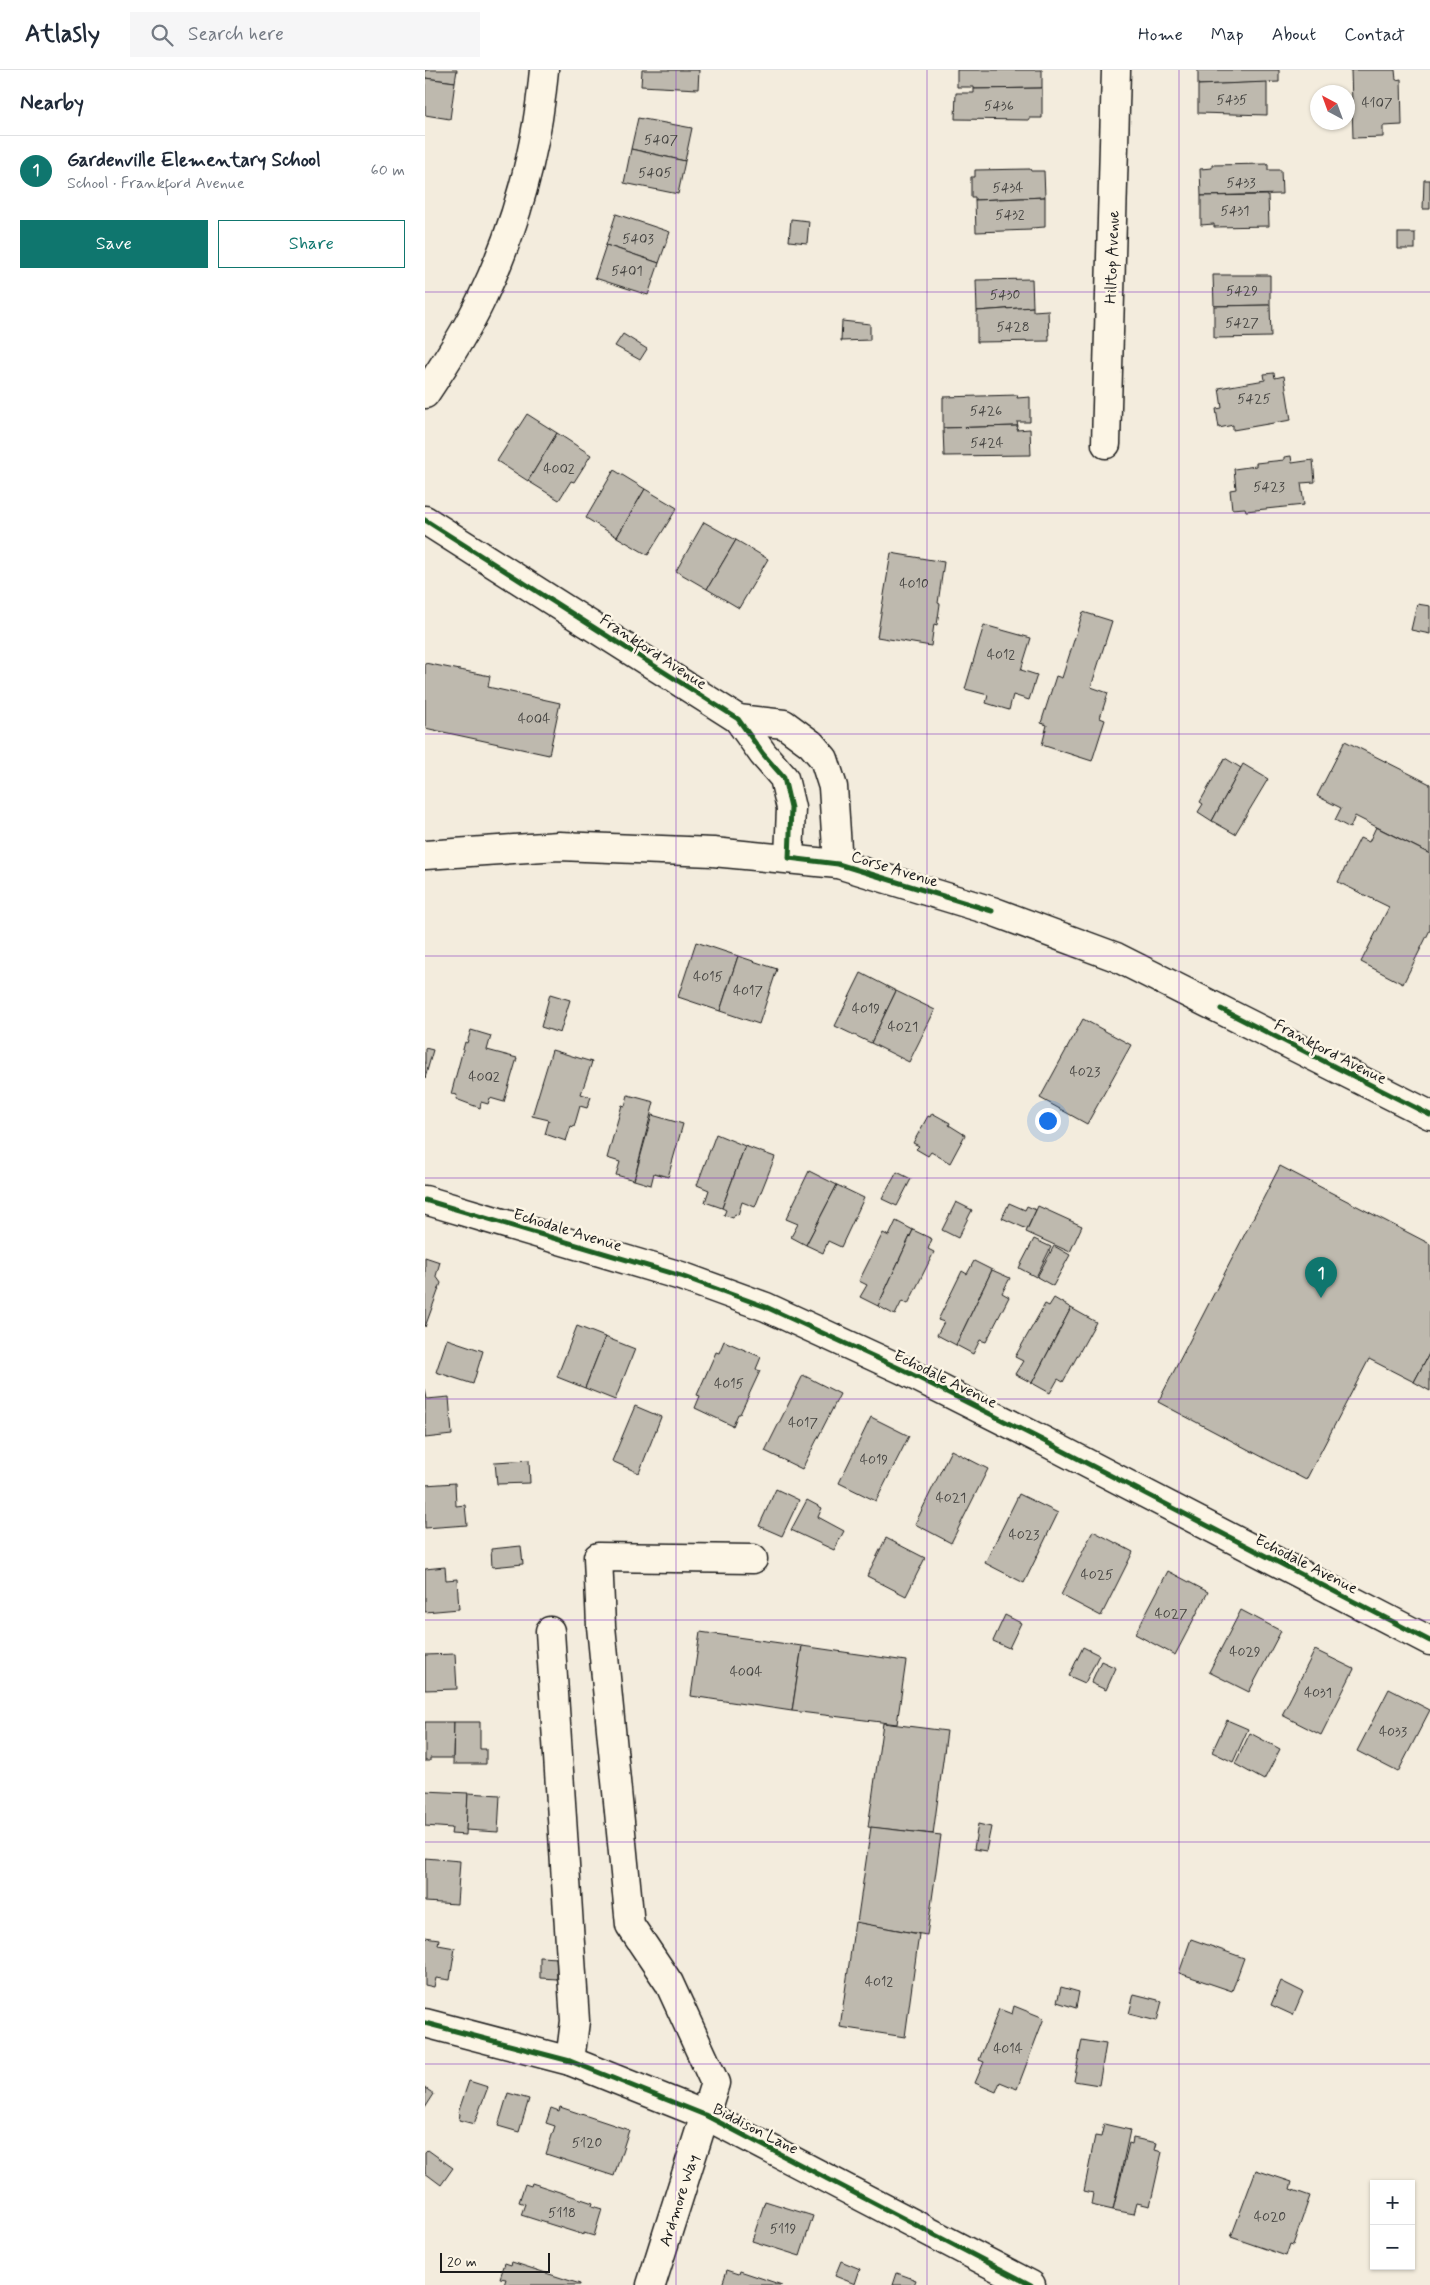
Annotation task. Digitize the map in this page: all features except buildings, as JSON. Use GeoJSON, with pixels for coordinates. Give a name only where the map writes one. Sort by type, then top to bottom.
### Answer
{"type":"FeatureCollection","features":[{"type":"Feature","properties":{"kind":"street"},"geometry":{"type":"LineString","coordinates":[[425,394],[481,300],[501,252],[519,202],[533,146],[544,70]]}},
{"type":"Feature","properties":{"kind":"street","name":"Hilltop Avenue"},"geometry":{"type":"LineString","coordinates":[[1106,444],[1116,70]]}},
{"type":"Feature","properties":{"kind":"street","name":"Frankford Avenue"},"geometry":{"type":"LineString","coordinates":[[425,520],[737,719],[784,778],[791,808],[789,858]]}},
{"type":"Feature","properties":{"kind":"street","name":"Frankford Avenue"},"geometry":{"type":"LineString","coordinates":[[737,719],[783,724],[811,744],[824,759],[833,788],[838,864]]}},
{"type":"Feature","properties":{"kind":"street","name":"Corse Avenue"},"geometry":{"type":"LineString","coordinates":[[425,855],[511,847],[559,846],[713,852],[838,864],[992,911],[1116,957]]}},
{"type":"Feature","properties":{"kind":"street","name":"Frankford Avenue"},"geometry":{"type":"LineString","coordinates":[[1116,957],[1430,1115]]}},
{"type":"Feature","properties":{"kind":"street","name":"Echodale Avenue"},"geometry":{"type":"LineString","coordinates":[[425,1200],[681,1276],[766,1306],[903,1370],[1430,1641]]}},
{"type":"Feature","properties":{"kind":"street","name":"Ardmore Way"},"geometry":{"type":"LineString","coordinates":[[651,2285],[715,2083],[669,1983],[631,1925],[601,1626],[598,1558],[753,1559]]}},
{"type":"Feature","properties":{"kind":"street"},"geometry":{"type":"LineString","coordinates":[[550,1631],[575,2021],[570,2061]]}},
{"type":"Feature","properties":{"kind":"street","name":"Biddison Lane"},"geometry":{"type":"LineString","coordinates":[[425,2022],[570,2061],[705,2115],[1031,2285]]}},
{"type":"Feature","properties":{"kind":"cycle path"},"geometry":{"type":"LineString","coordinates":[[425,520],[738,719],[763,754],[784,778],[791,808],[789,858],[838,864],[992,911]]}},
{"type":"Feature","properties":{"kind":"cycle path"},"geometry":{"type":"LineString","coordinates":[[1221,1009],[1430,1115]]}},
{"type":"Feature","properties":{"kind":"cycle path"},"geometry":{"type":"LineString","coordinates":[[425,1200],[681,1276],[766,1307],[903,1370],[1430,1641]]}},
{"type":"Feature","properties":{"kind":"cycle path"},"geometry":{"type":"LineString","coordinates":[[425,2023],[570,2061],[705,2115],[1031,2285]]}},
{"type":"Feature","properties":{"kind":"place","name":"Gardenville Elementary School"},"geometry":{"type":"Point","coordinates":[1321,1298]}}]}
